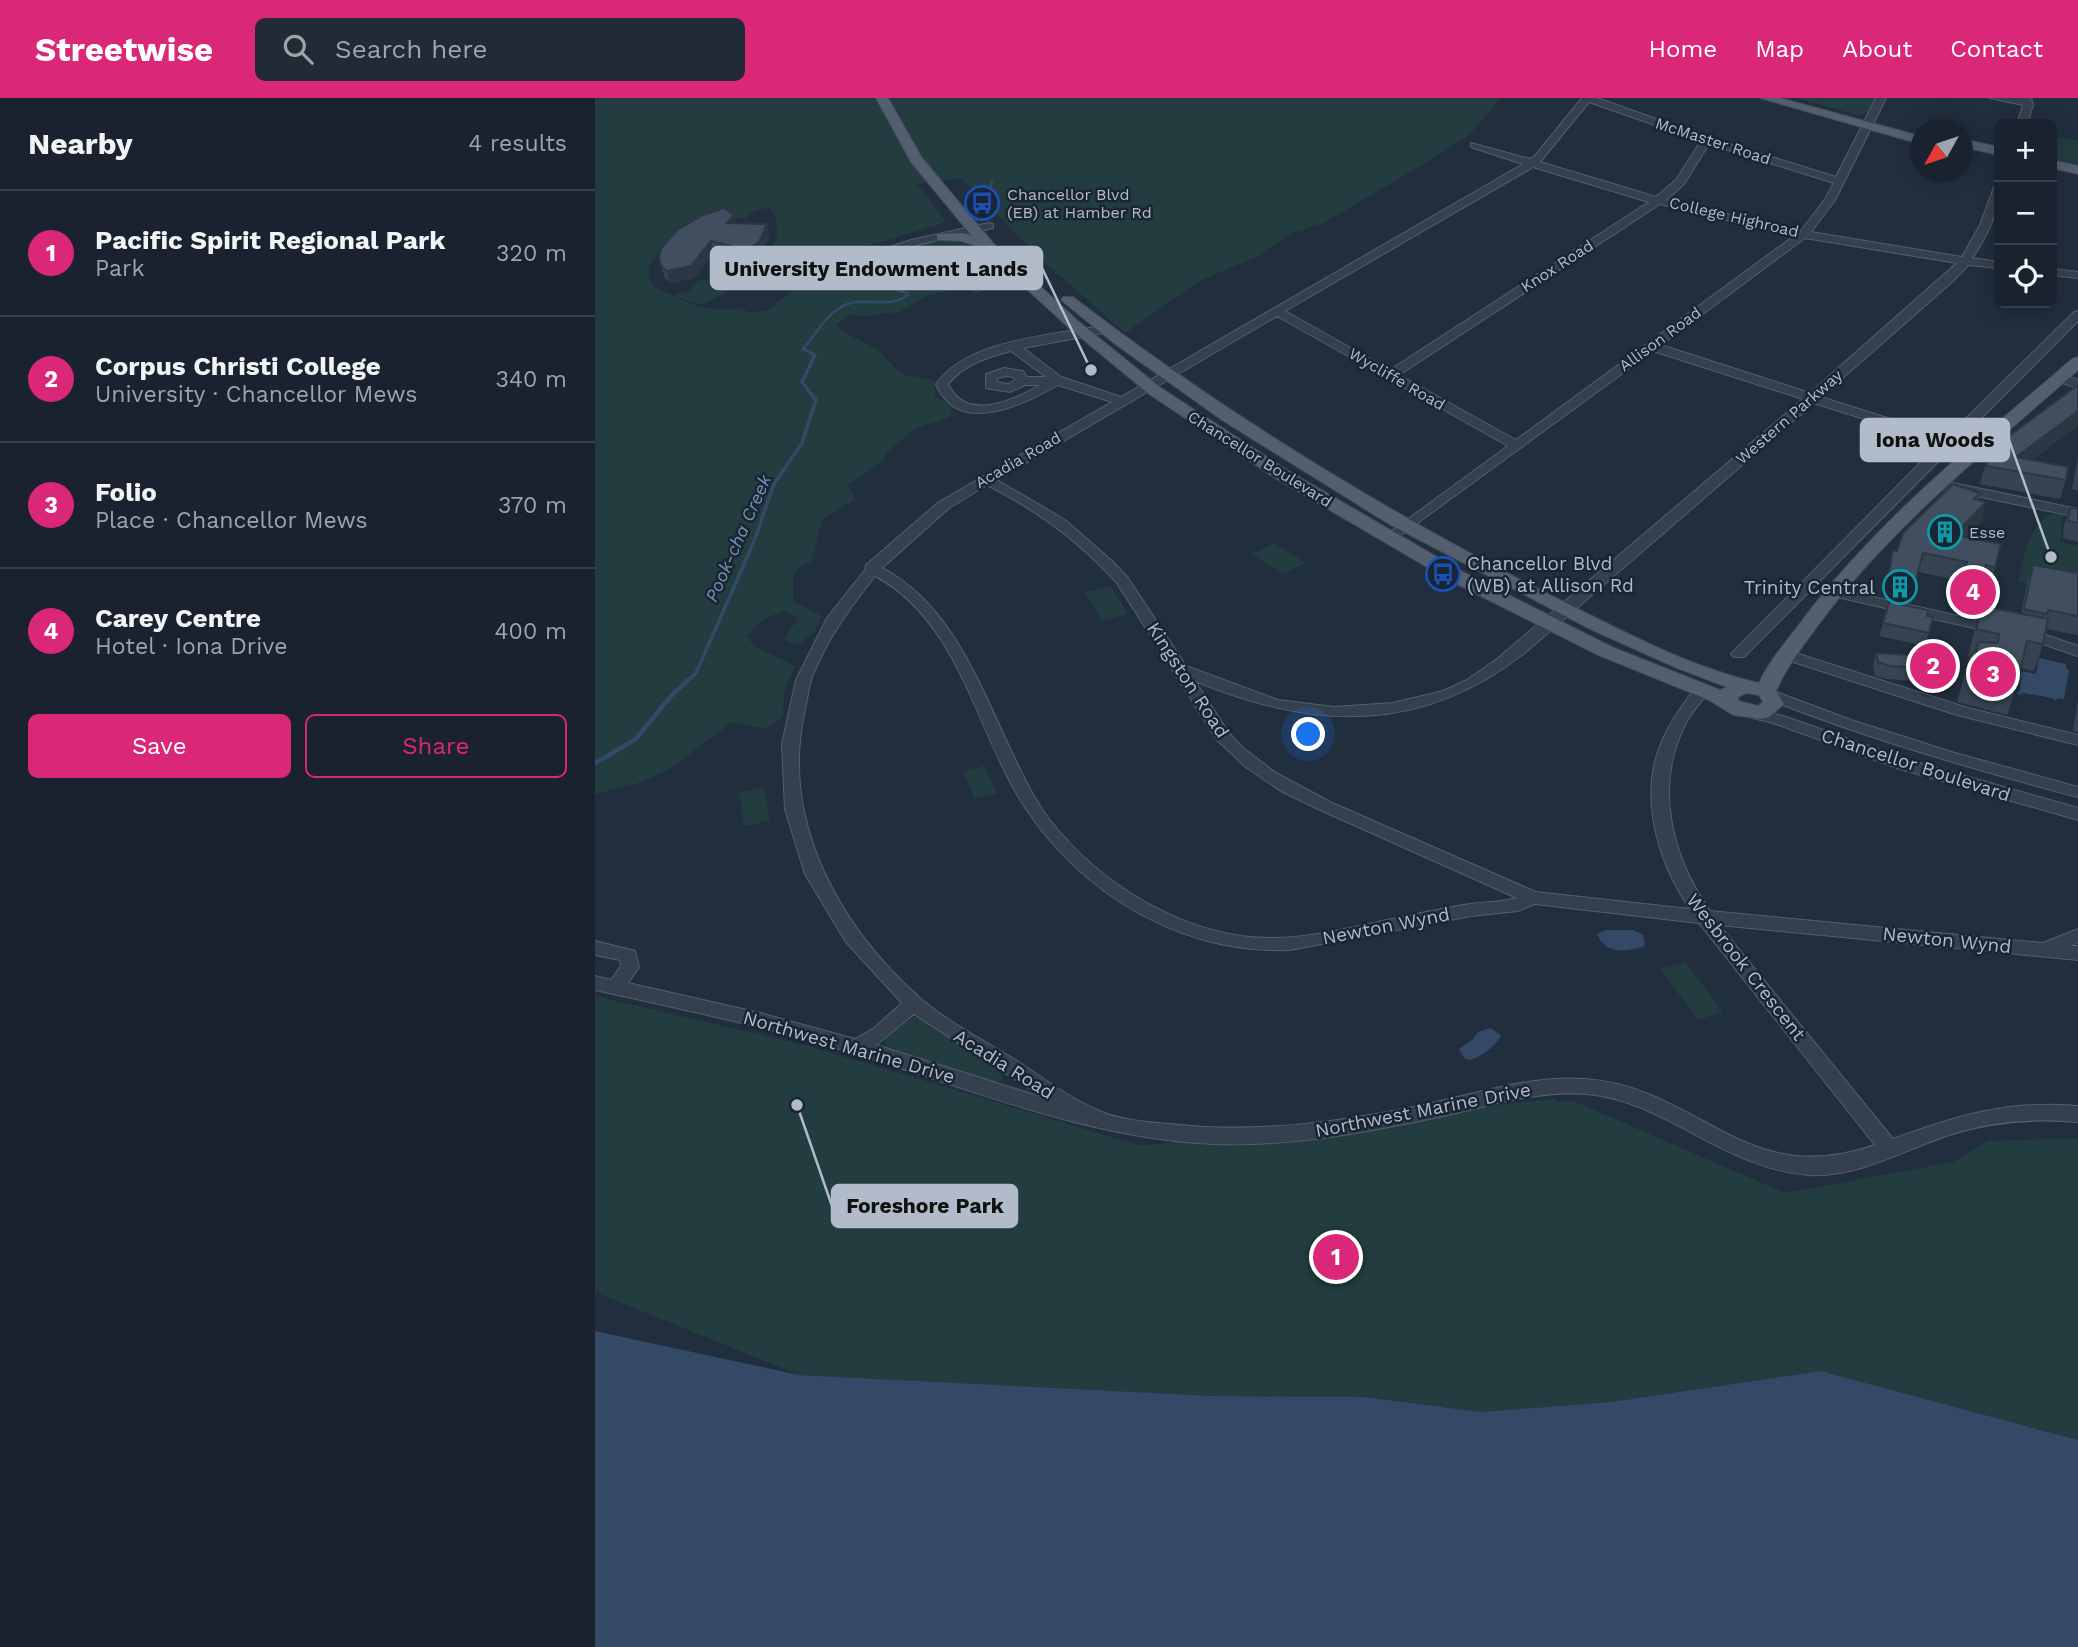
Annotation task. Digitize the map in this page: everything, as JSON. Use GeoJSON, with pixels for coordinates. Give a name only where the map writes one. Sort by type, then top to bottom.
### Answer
{"type":"FeatureCollection","features":[{"type":"Feature","properties":{"kind":"main road","name":"Chancellor Boulevard"},"geometry":{"type":"LineString","coordinates":[[882,98],[916,159],[981,228],[1164,376],[1314,474],[1407,528],[1654,652],[1758,689]]}},
{"type":"Feature","properties":{"kind":"main road"},"geometry":{"type":"LineString","coordinates":[[1766,98],[1910,130]]}},
{"type":"Feature","properties":{"kind":"main road"},"geometry":{"type":"LineString","coordinates":[[1790,98],[1910,137]]}},
{"type":"Feature","properties":{"kind":"main road"},"geometry":{"type":"LineString","coordinates":[[903,107],[918,134]]}},
{"type":"Feature","properties":{"kind":"main road"},"geometry":{"type":"LineString","coordinates":[[1973,145],[1994,150]]}},
{"type":"Feature","properties":{"kind":"main road"},"geometry":{"type":"LineString","coordinates":[[1973,153],[1994,158]]}},
{"type":"Feature","properties":{"kind":"main road","name":"Chancellor Boulevard"},"geometry":{"type":"LineString","coordinates":[[932,156],[981,228],[988,246],[1085,334],[1147,385],[1272,468],[1390,539],[1549,625],[1642,667],[1702,690],[1740,711],[1755,714]]}},
{"type":"Feature","properties":{"kind":"main road"},"geometry":{"type":"LineString","coordinates":[[2057,168],[2078,173]]}},
{"type":"Feature","properties":{"kind":"main road"},"geometry":{"type":"LineString","coordinates":[[942,237],[962,237],[988,246]]}},
{"type":"Feature","properties":{"kind":"main road"},"geometry":{"type":"LineString","coordinates":[[1100,347],[1146,373],[1164,376]]}},
{"type":"Feature","properties":{"kind":"main road"},"geometry":{"type":"LineString","coordinates":[[1729,703],[1728,694],[1758,689],[1833,592],[1938,484],[1998,432],[2020,421],[2071,379],[2078,362]]}},
{"type":"Feature","properties":{"kind":"main road"},"geometry":{"type":"LineString","coordinates":[[1755,714],[1772,708],[1773,699],[1758,689]]}},
{"type":"Feature","properties":{"kind":"street","name":"McMaster Road"},"geometry":{"type":"LineString","coordinates":[[1588,98],[1707,140],[1839,181]]}},
{"type":"Feature","properties":{"kind":"street","name":"Acadia Road"},"geometry":{"type":"LineString","coordinates":[[1097,1120],[945,1027],[914,1003],[877,967],[847,931],[827,900],[811,869],[792,807],[789,746],[797,695],[818,642],[842,604],[871,568],[929,515],[985,479],[1530,164],[1588,98]]}},
{"type":"Feature","properties":{"kind":"street","name":"Allison Road"},"geometry":{"type":"LineString","coordinates":[[1390,539],[1805,233],[1824,210],[1881,98]]}},
{"type":"Feature","properties":{"kind":"street"},"geometry":{"type":"LineString","coordinates":[[1995,98],[2027,100],[2023,119]]}},
{"type":"Feature","properties":{"kind":"street","name":"Knox Road"},"geometry":{"type":"LineString","coordinates":[[1390,375],[1659,200],[1679,182],[1707,140]]}},
{"type":"Feature","properties":{"kind":"street","name":"College Highroad"},"geometry":{"type":"LineString","coordinates":[[1474,145],[1530,164],[1659,200],[1805,233],[1994,264]]}},
{"type":"Feature","properties":{"kind":"street","name":"Western Parkway"},"geometry":{"type":"LineString","coordinates":[[1182,670],[1254,698],[1329,711],[1390,708],[1444,695],[1470,684],[1501,665],[1549,625],[1966,261],[1983,236],[1994,202]]}},
{"type":"Feature","properties":{"kind":"street"},"geometry":{"type":"LineString","coordinates":[[808,275],[841,267],[908,244],[981,228]]}},
{"type":"Feature","properties":{"kind":"street"},"geometry":{"type":"LineString","coordinates":[[2057,273],[2078,275]]}},
{"type":"Feature","properties":{"kind":"street","name":"Wycliffe Road"},"geometry":{"type":"LineString","coordinates":[[1276,311],[1517,446]]}},
{"type":"Feature","properties":{"kind":"street"},"geometry":{"type":"LineString","coordinates":[[1739,654],[2078,314]]}},
{"type":"Feature","properties":{"kind":"street"},"geometry":{"type":"LineString","coordinates":[[1057,380],[998,409],[977,409],[959,404],[946,395],[942,384],[948,373],[962,362],[978,356],[1105,329]]}},
{"type":"Feature","properties":{"kind":"street"},"geometry":{"type":"LineString","coordinates":[[1651,346],[1949,442]]}},
{"type":"Feature","properties":{"kind":"street"},"geometry":{"type":"LineString","coordinates":[[1015,348],[1057,380],[1120,401]]}},
{"type":"Feature","properties":{"kind":"street"},"geometry":{"type":"LineString","coordinates":[[1022,381],[1057,380]]}},
{"type":"Feature","properties":{"kind":"street","name":"Kingston Road"},"geometry":{"type":"LineString","coordinates":[[985,479],[1050,514],[1104,559],[1123,581],[1223,736],[1237,752],[1265,775],[1298,794],[1450,865],[1533,898]]}},
{"type":"Feature","properties":{"kind":"street"},"geometry":{"type":"LineString","coordinates":[[1938,484],[2078,513]]}},
{"type":"Feature","properties":{"kind":"street","name":"Newton Wynd"},"geometry":{"type":"LineString","coordinates":[[871,568],[884,572],[916,597],[942,628],[1024,794],[1056,839],[1103,881],[1170,921],[1210,938],[1270,946],[1309,942],[1471,910],[1518,905],[1533,898],[1571,904],[2078,953]]}},
{"type":"Feature","properties":{"kind":"street"},"geometry":{"type":"LineString","coordinates":[[1833,592],[2044,639],[2078,651]]}},
{"type":"Feature","properties":{"kind":"street"},"geometry":{"type":"LineString","coordinates":[[1781,662],[1963,712],[2078,740]]}},
{"type":"Feature","properties":{"kind":"street","name":"Chancellor Boulevard"},"geometry":{"type":"LineString","coordinates":[[1758,689],[1845,724],[1949,757],[2078,792]]}},
{"type":"Feature","properties":{"kind":"street","name":"Wesbrook Crescent"},"geometry":{"type":"LineString","coordinates":[[1702,690],[1671,732],[1663,758],[1659,790],[1661,824],[1669,851],[1689,895],[1703,916],[1889,1148]]}},
{"type":"Feature","properties":{"kind":"street","name":"Chancellor Boulevard"},"geometry":{"type":"LineString","coordinates":[[1755,714],[1777,719],[1906,765],[2078,814]]}},
{"type":"Feature","properties":{"kind":"street"},"geometry":{"type":"LineString","coordinates":[[2044,950],[2078,935]]}},
{"type":"Feature","properties":{"kind":"street"},"geometry":{"type":"LineString","coordinates":[[595,947],[629,956],[630,967],[615,988]]}},
{"type":"Feature","properties":{"kind":"street","name":"Northwest Marine Drive"},"geometry":{"type":"LineString","coordinates":[[595,983],[738,1014],[858,1047],[1097,1120],[1193,1135],[1303,1133],[1358,1126],[1542,1087],[1570,1085],[1623,1094],[1649,1104],[1739,1151],[1783,1163],[1827,1166],[1865,1157],[1996,1113],[2024,1111],[2078,1114]]}},
{"type":"Feature","properties":{"kind":"street"},"geometry":{"type":"LineString","coordinates":[[858,1047],[881,1033],[914,1003]]}},
{"type":"Feature","properties":{"kind":"street"},"geometry":{"type":"LineString","coordinates":[[1003,1093],[1015,1079],[1011,1068]]}},
{"type":"Feature","properties":{"kind":"green space"},"geometry":{"type":"Polygon","coordinates":[[[595,98],[1501,98],[1469,135],[1427,162],[1322,224],[1291,233],[1259,256],[1201,280],[1125,333],[1043,261],[961,178],[917,184],[946,221],[943,223],[811,263],[782,260],[771,249],[778,229],[770,208],[755,210],[746,218],[708,221],[664,244],[648,268],[651,283],[656,288],[694,305],[718,310],[741,308],[750,313],[770,309],[798,288],[839,280],[900,252],[949,240],[967,245],[988,262],[998,276],[999,286],[976,293],[962,287],[927,296],[899,312],[849,315],[836,325],[875,348],[904,374],[935,381],[935,396],[950,406],[951,417],[914,429],[886,453],[883,461],[848,485],[855,499],[822,520],[811,561],[797,568],[793,580],[793,601],[821,616],[815,631],[798,645],[784,640],[798,618],[784,611],[763,619],[747,636],[754,646],[795,666],[785,688],[783,716],[766,729],[732,722],[670,769],[636,784],[595,794],[595,98]]]}},
{"type":"Feature","properties":{"kind":"green space"},"geometry":{"type":"Polygon","coordinates":[[[1797,98],[1876,98],[1867,113],[1860,116],[1797,98]]]}},
{"type":"Feature","properties":{"kind":"green space"},"geometry":{"type":"Polygon","coordinates":[[[2057,137],[2078,140],[2078,168],[2057,164],[2057,137]]]}},
{"type":"Feature","properties":{"kind":"green space"},"geometry":{"type":"Polygon","coordinates":[[[699,280],[735,281],[724,294],[701,305],[672,295],[688,291],[699,280]]]}},
{"type":"Feature","properties":{"kind":"green space"},"geometry":{"type":"Polygon","coordinates":[[[2052,513],[2063,515],[2060,542],[2078,545],[2078,593],[2018,581],[2025,552],[2033,534],[2052,513]]]}},
{"type":"Feature","properties":{"kind":"green space"},"geometry":{"type":"Polygon","coordinates":[[[1274,543],[1305,563],[1283,574],[1252,554],[1274,543]]]}},
{"type":"Feature","properties":{"kind":"green space"},"geometry":{"type":"Polygon","coordinates":[[[1111,586],[1128,614],[1102,621],[1085,592],[1111,586]]]}},
{"type":"Feature","properties":{"kind":"green space"},"geometry":{"type":"Polygon","coordinates":[[[984,766],[997,793],[975,799],[963,772],[984,766]]]}},
{"type":"Feature","properties":{"kind":"green space"},"geometry":{"type":"Polygon","coordinates":[[[764,787],[770,821],[744,826],[739,792],[764,787]]]}},
{"type":"Feature","properties":{"kind":"green space"},"geometry":{"type":"Polygon","coordinates":[[[1685,962],[1723,1012],[1698,1020],[1660,969],[1685,962]]]}},
{"type":"Feature","properties":{"kind":"green space"},"geometry":{"type":"Polygon","coordinates":[[[595,996],[805,1045],[1142,1146],[1552,1099],[1561,1102],[1571,1100],[1785,1193],[1953,1162],[1988,1141],[2078,1138],[2078,1440],[1821,1371],[1611,1402],[1481,1412],[1364,1397],[1214,1396],[799,1375],[595,1292],[595,996]]]}},
{"type":"Feature","properties":{"kind":"green space"},"geometry":{"type":"Polygon","coordinates":[[[914,1017],[920,1017],[999,1070],[1003,1075],[1001,1080],[996,1082],[885,1048],[885,1039],[914,1017]]]}},
{"type":"Feature","properties":{"kind":"water"},"geometry":{"type":"Polygon","coordinates":[[[2039,658],[2066,664],[2066,669],[2069,670],[2064,699],[2057,698],[2056,701],[2052,698],[2016,694],[2020,690],[2021,671],[2036,674],[2039,658]]]}},
{"type":"Feature","properties":{"kind":"water"},"geometry":{"type":"Polygon","coordinates":[[[1606,930],[1633,930],[1643,935],[1645,946],[1631,950],[1611,949],[1605,946],[1597,934],[1606,930]]]}},
{"type":"Feature","properties":{"kind":"water"},"geometry":{"type":"Polygon","coordinates":[[[1490,1028],[1501,1035],[1496,1043],[1478,1057],[1469,1060],[1464,1058],[1459,1049],[1478,1032],[1490,1028]]]}},
{"type":"Feature","properties":{"kind":"water"},"geometry":{"type":"Polygon","coordinates":[[[595,1331],[799,1375],[1214,1396],[1364,1397],[1481,1412],[1611,1402],[1821,1371],[2078,1440],[2078,1647],[595,1647],[595,1331]]]}},
{"type":"Feature","properties":{"kind":"building"},"geometry":{"type":"Polygon","coordinates":[[[724,208],[734,215],[727,223],[767,224],[759,242],[746,250],[711,241],[691,266],[667,271],[662,267],[659,258],[661,249],[677,230],[703,215],[724,208]]]}},
{"type":"Feature","properties":{"kind":"building"},"geometry":{"type":"Polygon","coordinates":[[[2078,385],[2078,411],[2016,457],[2068,467],[2066,480],[1986,466],[1989,451],[2078,385]]]}},
{"type":"Feature","properties":{"kind":"building"},"geometry":{"type":"Polygon","coordinates":[[[1953,484],[1980,493],[1974,499],[1986,502],[1954,535],[2001,544],[1995,568],[1986,565],[1975,587],[1961,584],[1967,562],[1923,553],[1916,579],[1889,573],[1893,550],[1897,551],[1903,533],[1953,484]]]}},
{"type":"Feature","properties":{"kind":"building"},"geometry":{"type":"Polygon","coordinates":[[[2070,508],[2078,509],[2078,523],[2068,521],[2070,508]]]}},
{"type":"Feature","properties":{"kind":"building"},"geometry":{"type":"Polygon","coordinates":[[[2033,565],[2078,573],[2078,616],[2024,609],[2033,565]]]}},
{"type":"Feature","properties":{"kind":"building"},"geometry":{"type":"Polygon","coordinates":[[[1889,602],[1928,610],[1927,616],[1933,617],[1929,633],[1883,623],[1889,602]]]}},
{"type":"Feature","properties":{"kind":"building"},"geometry":{"type":"Polygon","coordinates":[[[1982,606],[2048,619],[2043,644],[2027,641],[2016,688],[1965,675],[1970,655],[1975,656],[1978,642],[1998,643],[1999,634],[1976,629],[1982,606]]]}},
{"type":"Feature","properties":{"kind":"building"},"geometry":{"type":"Polygon","coordinates":[[[1876,653],[1925,656],[1925,653],[1948,654],[1952,670],[1890,666],[1878,662],[1876,653]]]}},
{"type":"Feature","properties":{"kind":"waterway","name":"Pook-cha Creek"},"geometry":{"type":"LineString","coordinates":[[992,183],[989,190],[994,196]]}},
{"type":"Feature","properties":{"kind":"waterway","name":"Pook-cha Creek"},"geometry":{"type":"LineString","coordinates":[[814,354],[803,349],[827,319],[845,305],[894,301],[909,294],[879,283],[873,277],[879,268],[938,263],[956,250]]}},
{"type":"Feature","properties":{"kind":"waterway","name":"Pook-cha Creek"},"geometry":{"type":"LineString","coordinates":[[685,683],[696,673],[753,544],[774,484],[802,443],[816,400],[802,382],[815,355],[810,353]]}},
{"type":"Feature","properties":{"kind":"waterway","name":"Pook-cha Creek"},"geometry":{"type":"LineString","coordinates":[[595,763],[636,739],[671,696],[687,681]]}},
{"type":"Feature","properties":{"kind":"place","name":"Chancellor Blvd (EB) at Hamber Rd"},"geometry":{"type":"Point","coordinates":[982,203]}},
{"type":"Feature","properties":{"kind":"place","name":"University Endowment Lands"},"geometry":{"type":"Point","coordinates":[1091,370]}},
{"type":"Feature","properties":{"kind":"place","name":"Esse"},"geometry":{"type":"Point","coordinates":[1945,532]}},
{"type":"Feature","properties":{"kind":"place","name":"Iona Woods"},"geometry":{"type":"Point","coordinates":[2051,557]}},
{"type":"Feature","properties":{"kind":"place","name":"Chancellor Blvd (WB) at Allison Rd"},"geometry":{"type":"Point","coordinates":[1443,574]}},
{"type":"Feature","properties":{"kind":"place","name":"Trinity Central"},"geometry":{"type":"Point","coordinates":[1900,587]}},
{"type":"Feature","properties":{"kind":"place","name":"Carey Centre"},"geometry":{"type":"Point","coordinates":[1973,592]}},
{"type":"Feature","properties":{"kind":"place","name":"Corpus Christi College"},"geometry":{"type":"Point","coordinates":[1933,666]}},
{"type":"Feature","properties":{"kind":"place","name":"Folio"},"geometry":{"type":"Point","coordinates":[1993,674]}},
{"type":"Feature","properties":{"kind":"place","name":"Foreshore Park"},"geometry":{"type":"Point","coordinates":[797,1105]}},
{"type":"Feature","properties":{"kind":"place","name":"Pacific Spirit Regional Park"},"geometry":{"type":"Point","coordinates":[1336,1257]}}]}
